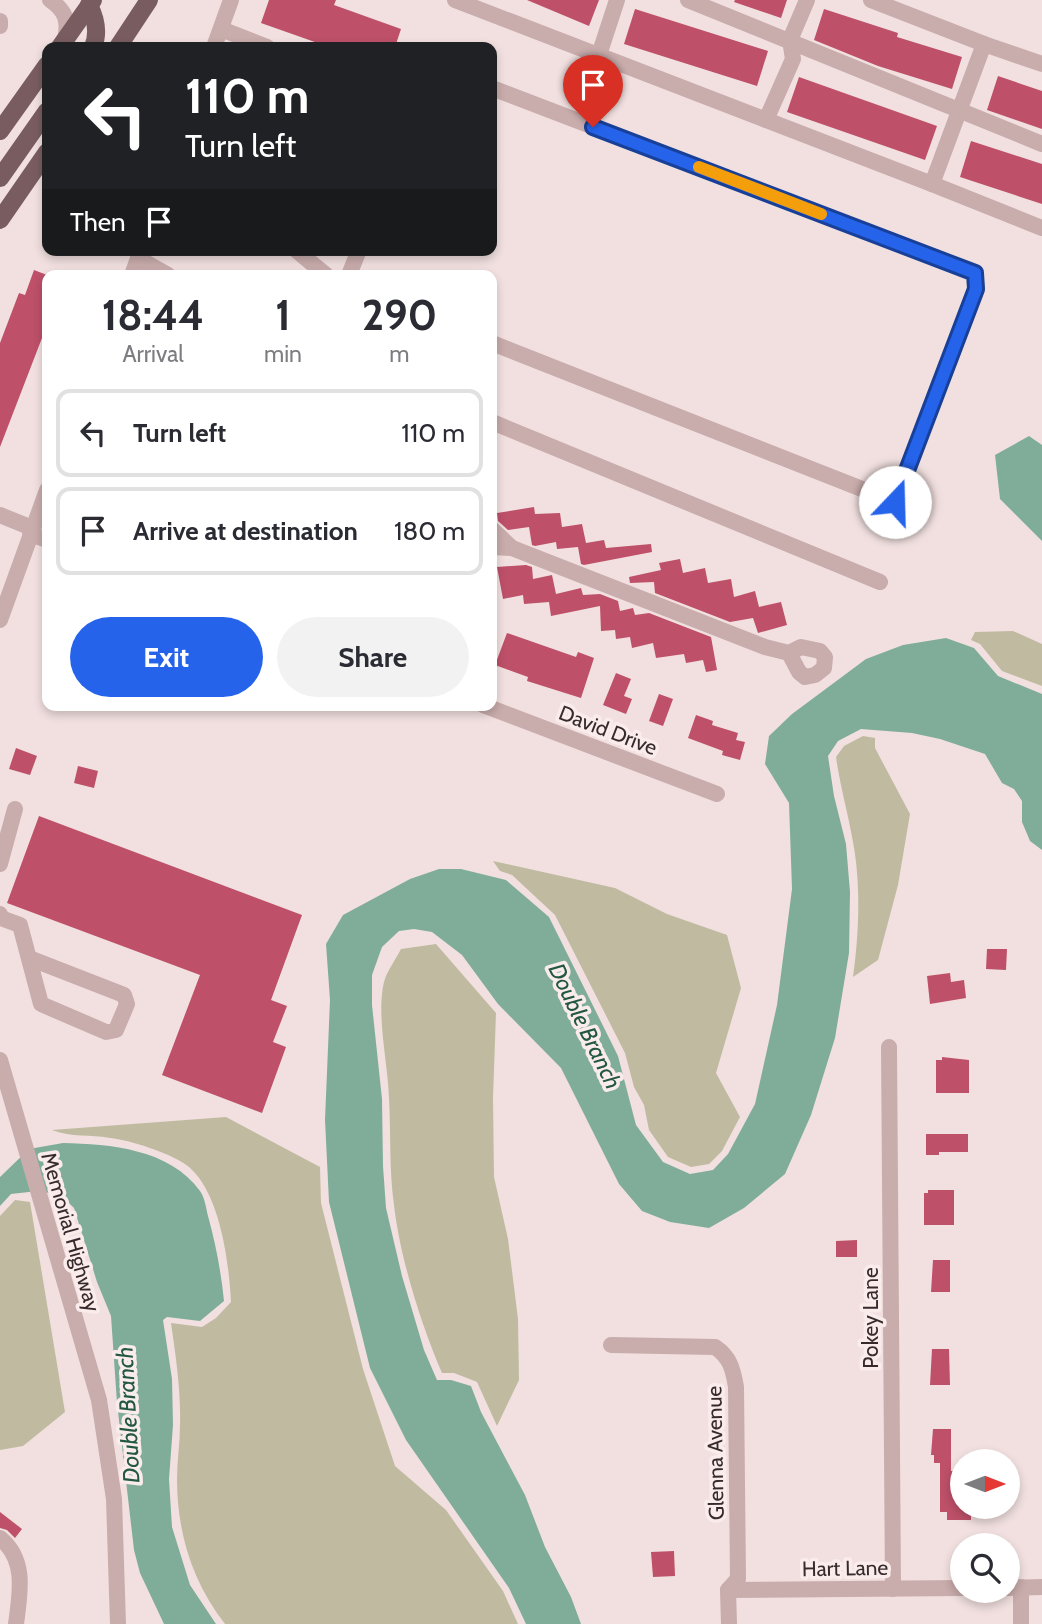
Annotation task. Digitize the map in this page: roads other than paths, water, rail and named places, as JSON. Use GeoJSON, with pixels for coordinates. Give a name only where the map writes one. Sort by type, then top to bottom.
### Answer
{"type":"FeatureCollection","features":[{"type":"Feature","properties":{"kind":"main road"},"geometry":{"type":"LineString","coordinates":[[121,42],[149,0]]}},
{"type":"Feature","properties":{"kind":"main road"},"geometry":{"type":"LineString","coordinates":[[64,42],[89,2]]}},
{"type":"Feature","properties":{"kind":"main road"},"geometry":{"type":"LineString","coordinates":[[89,2],[97,30],[94,42]]}},
{"type":"Feature","properties":{"kind":"main road"},"geometry":{"type":"LineString","coordinates":[[0,131],[42,72]]}},
{"type":"Feature","properties":{"kind":"main road"},"geometry":{"type":"LineString","coordinates":[[0,178],[42,118]]}},
{"type":"Feature","properties":{"kind":"main road"},"geometry":{"type":"LineString","coordinates":[[0,220],[42,159]]}},
{"type":"Feature","properties":{"kind":"street"},"geometry":{"type":"LineString","coordinates":[[50,0],[59,6],[66,16],[68,25],[64,42]]}},
{"type":"Feature","properties":{"kind":"street"},"geometry":{"type":"LineString","coordinates":[[216,42],[231,0]]}},
{"type":"Feature","properties":{"kind":"street"},"geometry":{"type":"LineString","coordinates":[[455,0],[1042,228]]}},
{"type":"Feature","properties":{"kind":"street"},"geometry":{"type":"LineString","coordinates":[[599,55],[617,0]]}},
{"type":"Feature","properties":{"kind":"street"},"geometry":{"type":"LineString","coordinates":[[688,0],[1042,144]]}},
{"type":"Feature","properties":{"kind":"street"},"geometry":{"type":"LineString","coordinates":[[766,120],[793,60],[790,40],[807,0]]}},
{"type":"Feature","properties":{"kind":"street"},"geometry":{"type":"LineString","coordinates":[[870,0],[1042,64]]}},
{"type":"Feature","properties":{"kind":"street"},"geometry":{"type":"LineString","coordinates":[[221,29],[254,42]]}},
{"type":"Feature","properties":{"kind":"street"},"geometry":{"type":"LineString","coordinates":[[932,184],[984,44]]}},
{"type":"Feature","properties":{"kind":"street"},"geometry":{"type":"LineString","coordinates":[[497,90],[975,273],[976,289],[895,502],[497,345]]}},
{"type":"Feature","properties":{"kind":"street"},"geometry":{"type":"LineString","coordinates":[[142,256],[160,270]]}},
{"type":"Feature","properties":{"kind":"street"},"geometry":{"type":"LineString","coordinates":[[303,256],[320,270]]}},
{"type":"Feature","properties":{"kind":"street"},"geometry":{"type":"LineString","coordinates":[[497,424],[880,582]]}},
{"type":"Feature","properties":{"kind":"street"},"geometry":{"type":"LineString","coordinates":[[0,620],[42,503]]}},
{"type":"Feature","properties":{"kind":"street"},"geometry":{"type":"LineString","coordinates":[[0,515],[42,537]]}},
{"type":"Feature","properties":{"kind":"street"},"geometry":{"type":"LineString","coordinates":[[497,534],[512,548]]}},
{"type":"Feature","properties":{"kind":"street"},"geometry":{"type":"LineString","coordinates":[[497,547],[512,548],[765,647],[789,653]]}},
{"type":"Feature","properties":{"kind":"street","name":"David Drive"},"geometry":{"type":"LineString","coordinates":[[497,710],[718,794]]}},
{"type":"Feature","properties":{"kind":"street"},"geometry":{"type":"LineString","coordinates":[[0,864],[15,808]]}},
{"type":"Feature","properties":{"kind":"street"},"geometry":{"type":"LineString","coordinates":[[0,914],[1,918],[20,925],[41,1004],[106,1032],[116,1030],[127,1004],[124,995],[29,958]]}},
{"type":"Feature","properties":{"kind":"street","name":"Pokey Lane"},"geometry":{"type":"LineString","coordinates":[[889,1047],[893,1589]]}},
{"type":"Feature","properties":{"kind":"street","name":"Memorial Highway"},"geometry":{"type":"LineString","coordinates":[[0,1060],[99,1400],[114,1499],[118,1624]]}},
{"type":"Feature","properties":{"kind":"street","name":"Glenna Avenue"},"geometry":{"type":"LineString","coordinates":[[611,1345],[715,1347],[724,1353],[731,1363],[736,1387],[738,1579],[728,1591],[729,1624]]}},
{"type":"Feature","properties":{"kind":"street"},"geometry":{"type":"LineString","coordinates":[[0,1538],[11,1547],[18,1563],[21,1581],[16,1624]]}},
{"type":"Feature","properties":{"kind":"street"},"geometry":{"type":"LineString","coordinates":[[1020,1588],[1042,1587]]}},
{"type":"Feature","properties":{"kind":"street","name":"Hart Lane"},"geometry":{"type":"LineString","coordinates":[[728,1591],[950,1588]]}},
{"type":"Feature","properties":{"kind":"street"},"geometry":{"type":"LineString","coordinates":[[1018,1603],[1021,1624]]}},
{"type":"Feature","properties":{"kind":"water"},"geometry":{"type":"Polygon","coordinates":[[[1029,436],[1042,445],[1042,541],[1000,499],[995,455],[1029,436]]]}},
{"type":"Feature","properties":{"kind":"water","name":"Double Branch"},"geometry":{"type":"Polygon","coordinates":[[[946,638],[974,648],[998,676],[1042,694],[1042,850],[1030,841],[1022,822],[1022,801],[1014,789],[1002,783],[985,754],[912,733],[861,729],[838,741],[828,756],[834,796],[846,844],[850,892],[849,953],[835,1038],[811,1115],[785,1174],[744,1208],[709,1228],[670,1222],[642,1211],[619,1184],[561,1068],[498,1004],[462,955],[432,932],[414,929],[399,931],[382,947],[372,975],[372,1005],[382,1099],[386,1208],[402,1276],[424,1350],[437,1380],[451,1380],[471,1386],[481,1412],[525,1495],[545,1547],[571,1597],[581,1624],[526,1624],[509,1588],[406,1440],[370,1368],[329,1202],[325,1120],[330,1000],[326,944],[343,915],[410,879],[439,869],[461,869],[506,880],[549,917],[618,1056],[636,1125],[663,1162],[690,1174],[713,1170],[728,1154],[755,1104],[777,1005],[792,889],[789,803],[765,764],[769,736],[792,714],[866,659],[903,645],[946,638]]]}},
{"type":"Feature","properties":{"kind":"water","name":"Double Branch"},"geometry":{"type":"Polygon","coordinates":[[[63,1143],[119,1148],[156,1158],[187,1177],[200,1191],[204,1200],[218,1258],[224,1301],[200,1321],[167,1317],[163,1320],[172,1379],[173,1425],[169,1479],[172,1527],[190,1585],[216,1624],[164,1624],[140,1573],[134,1550],[117,1403],[111,1316],[97,1282],[74,1208],[61,1195],[38,1191],[11,1194],[0,1206],[0,1177],[29,1149],[63,1143]]]}}]}
